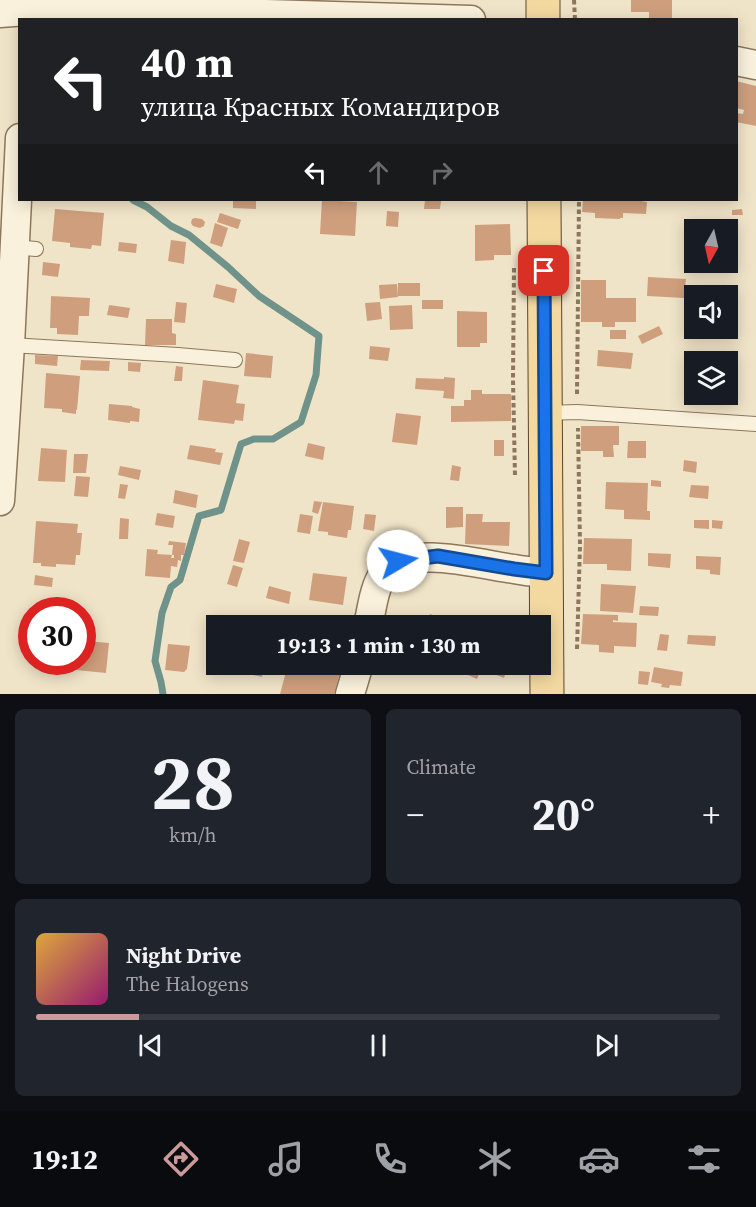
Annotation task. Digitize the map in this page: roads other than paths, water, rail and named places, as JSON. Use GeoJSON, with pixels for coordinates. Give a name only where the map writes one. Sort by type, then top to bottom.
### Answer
{"type":"FeatureCollection","features":[{"type":"Feature","properties":{"kind":"main road"},"geometry":{"type":"LineString","coordinates":[[543,0],[543,18]]}},
{"type":"Feature","properties":{"kind":"main road"},"geometry":{"type":"LineString","coordinates":[[544,201],[547,694]]}},
{"type":"Feature","properties":{"kind":"street"},"geometry":{"type":"LineString","coordinates":[[20,11],[129,10],[403,18]]}},
{"type":"Feature","properties":{"kind":"street"},"geometry":{"type":"LineString","coordinates":[[738,61],[756,65]]}},
{"type":"Feature","properties":{"kind":"street"},"geometry":{"type":"LineString","coordinates":[[0,501],[10,345],[24,248],[22,201]]}},
{"type":"Feature","properties":{"kind":"street"},"geometry":{"type":"LineString","coordinates":[[370,615],[377,586],[385,571],[398,561],[438,556],[546,573]]}},
{"type":"Feature","properties":{"kind":"street"},"geometry":{"type":"LineString","coordinates":[[350,694],[356,675]]}},
{"type":"Feature","properties":{"kind":"lane"},"geometry":{"type":"LineString","coordinates":[[10,345],[235,360]]}},
{"type":"Feature","properties":{"kind":"lane"},"geometry":{"type":"LineString","coordinates":[[545,413],[577,412],[756,424]]}},
{"type":"Feature","properties":{"kind":"waterway"},"geometry":{"type":"LineString","coordinates":[[135,201],[147,207],[171,226],[189,235],[259,296],[319,336],[316,375],[301,422],[273,439],[254,439],[241,444],[221,510],[199,516],[180,580],[171,587],[162,613],[155,661],[163,694]]}}]}
